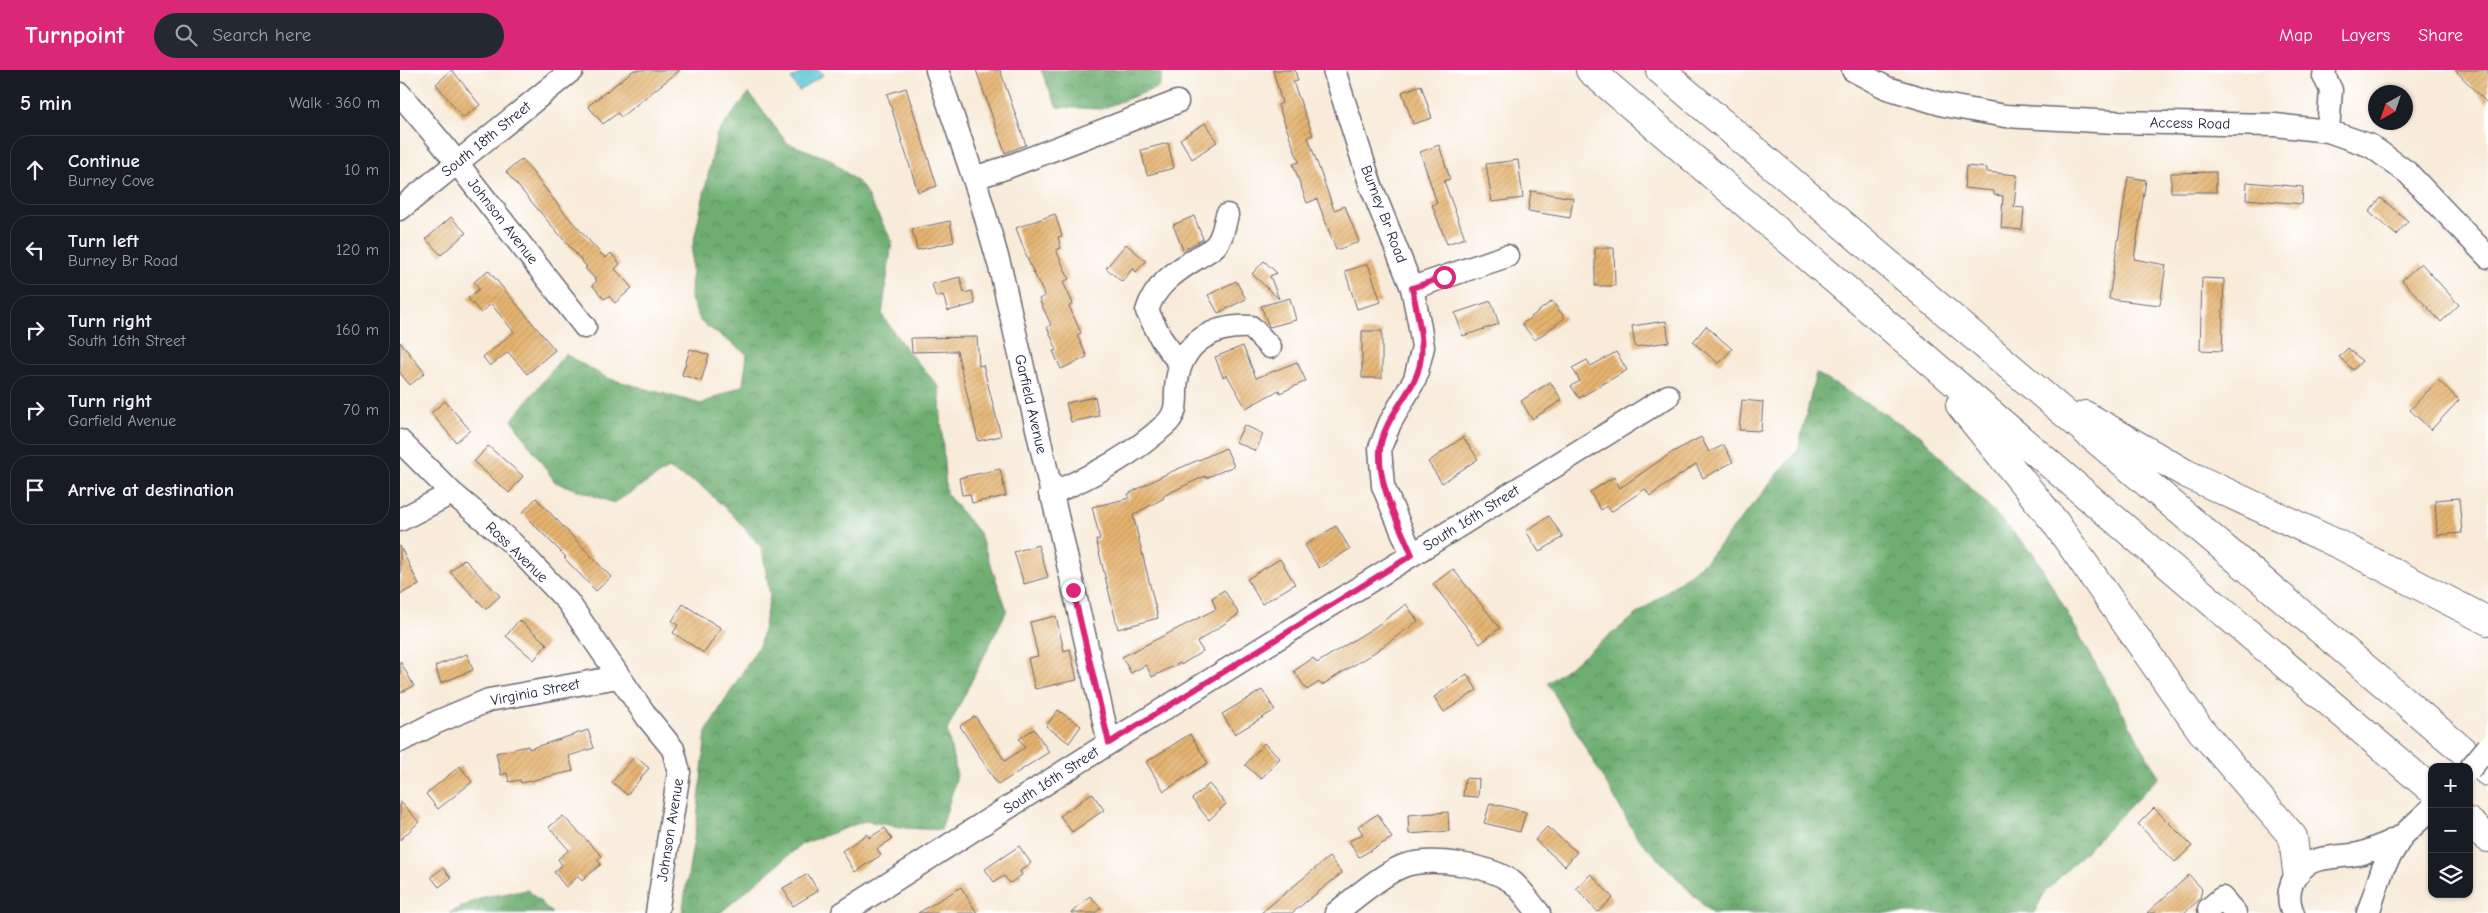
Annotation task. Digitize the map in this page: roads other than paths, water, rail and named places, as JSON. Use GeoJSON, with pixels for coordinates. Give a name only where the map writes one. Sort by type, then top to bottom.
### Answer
{"type":"FeatureCollection","features":[{"type":"Feature","properties":{"kind":"highway"},"geometry":{"type":"LineString","coordinates":[[1590,70],[1895,330],[2169,568],[2428,787]]}},
{"type":"Feature","properties":{"kind":"highway"},"geometry":{"type":"LineString","coordinates":[[1660,70],[1989,351],[2488,772]]}},
{"type":"Feature","properties":{"kind":"highway"},"geometry":{"type":"LineString","coordinates":[[1895,330],[1991,441],[2054,522],[2200,729],[2293,837],[2297,871]]}},
{"type":"Feature","properties":{"kind":"highway"},"geometry":{"type":"LineString","coordinates":[[1989,351],[2095,422],[2185,472],[2342,546],[2431,590],[2488,621]]}},
{"type":"Feature","properties":{"kind":"highway"},"geometry":{"type":"LineString","coordinates":[[2458,606],[2488,600]]}},
{"type":"Feature","properties":{"kind":"highway"},"geometry":{"type":"LineString","coordinates":[[2473,825],[2488,838]]}},
{"type":"Feature","properties":{"kind":"street","name":"South 18th Street"},"geometry":{"type":"LineString","coordinates":[[400,209],[572,70]]}},
{"type":"Feature","properties":{"kind":"street","name":"Garfield Avenue"},"geometry":{"type":"LineString","coordinates":[[938,70],[974,178],[1000,267],[1050,494],[1109,743]]}},
{"type":"Feature","properties":{"kind":"street","name":"Burney Br Road"},"geometry":{"type":"LineString","coordinates":[[1334,70],[1371,186],[1412,288],[1423,347],[1415,379],[1390,422],[1380,448],[1383,486],[1412,555]]}},
{"type":"Feature","properties":{"kind":"street","name":"Access Road"},"geometry":{"type":"LineString","coordinates":[[1853,70],[1888,88],[1944,105],[2005,116],[2115,122],[2275,125],[2328,131],[2371,146],[2408,174],[2488,257]]}},
{"type":"Feature","properties":{"kind":"street"},"geometry":{"type":"LineString","coordinates":[[2325,70],[2324,76],[2331,90],[2328,131]]}},
{"type":"Feature","properties":{"kind":"street","name":"Johnson Avenue"},"geometry":{"type":"LineString","coordinates":[[400,94],[457,163],[585,327]]}},
{"type":"Feature","properties":{"kind":"street"},"geometry":{"type":"LineString","coordinates":[[974,178],[1006,168],[1177,102]]}},
{"type":"Feature","properties":{"kind":"street"},"geometry":{"type":"LineString","coordinates":[[1180,364],[1162,340],[1148,311],[1150,300],[1160,286],[1180,268],[1216,245],[1221,237],[1227,215]]}},
{"type":"Feature","properties":{"kind":"street"},"geometry":{"type":"LineString","coordinates":[[1412,288],[1507,256]]}},
{"type":"Feature","properties":{"kind":"street"},"geometry":{"type":"LineString","coordinates":[[1050,494],[1086,479],[1122,459],[1168,422],[1176,408],[1176,382],[1180,364],[1188,348],[1209,335],[1232,326],[1251,328],[1270,347]]}},
{"type":"Feature","properties":{"kind":"street","name":"South 16th Street"},"geometry":{"type":"LineString","coordinates":[[843,913],[1109,743],[1668,396]]}},
{"type":"Feature","properties":{"kind":"street","name":"Ross Avenue"},"geometry":{"type":"LineString","coordinates":[[400,441],[452,494],[512,543],[568,602],[618,676]]}},
{"type":"Feature","properties":{"kind":"street"},"geometry":{"type":"LineString","coordinates":[[400,520],[452,494]]}},
{"type":"Feature","properties":{"kind":"street","name":"Johnson Avenue"},"geometry":{"type":"LineString","coordinates":[[618,676],[673,749],[678,772],[657,913]]}},
{"type":"Feature","properties":{"kind":"street","name":"Virginia Street"},"geometry":{"type":"LineString","coordinates":[[400,741],[437,722],[489,700],[618,676]]}},
{"type":"Feature","properties":{"kind":"street"},"geometry":{"type":"LineString","coordinates":[[2473,765],[2488,748]]}},
{"type":"Feature","properties":{"kind":"street"},"geometry":{"type":"LineString","coordinates":[[2368,913],[2383,868],[2402,836],[2428,812]]}},
{"type":"Feature","properties":{"kind":"street"},"geometry":{"type":"LineString","coordinates":[[2290,910],[2289,891],[2297,871],[2309,862],[2324,857],[2360,854],[2402,836]]}},
{"type":"Feature","properties":{"kind":"street"},"geometry":{"type":"LineString","coordinates":[[1336,913],[1395,870],[1415,863],[1434,863],[1457,864],[1485,870],[1512,882],[1539,913]]}},
{"type":"Feature","properties":{"kind":"street"},"geometry":{"type":"LineString","coordinates":[[2209,909],[2222,898],[2235,913]]}},
{"type":"Feature","properties":{"kind":"water"},"geometry":{"type":"Polygon","coordinates":[[[805,70],[819,70],[823,75],[799,91],[791,79],[805,70]]]}}]}
